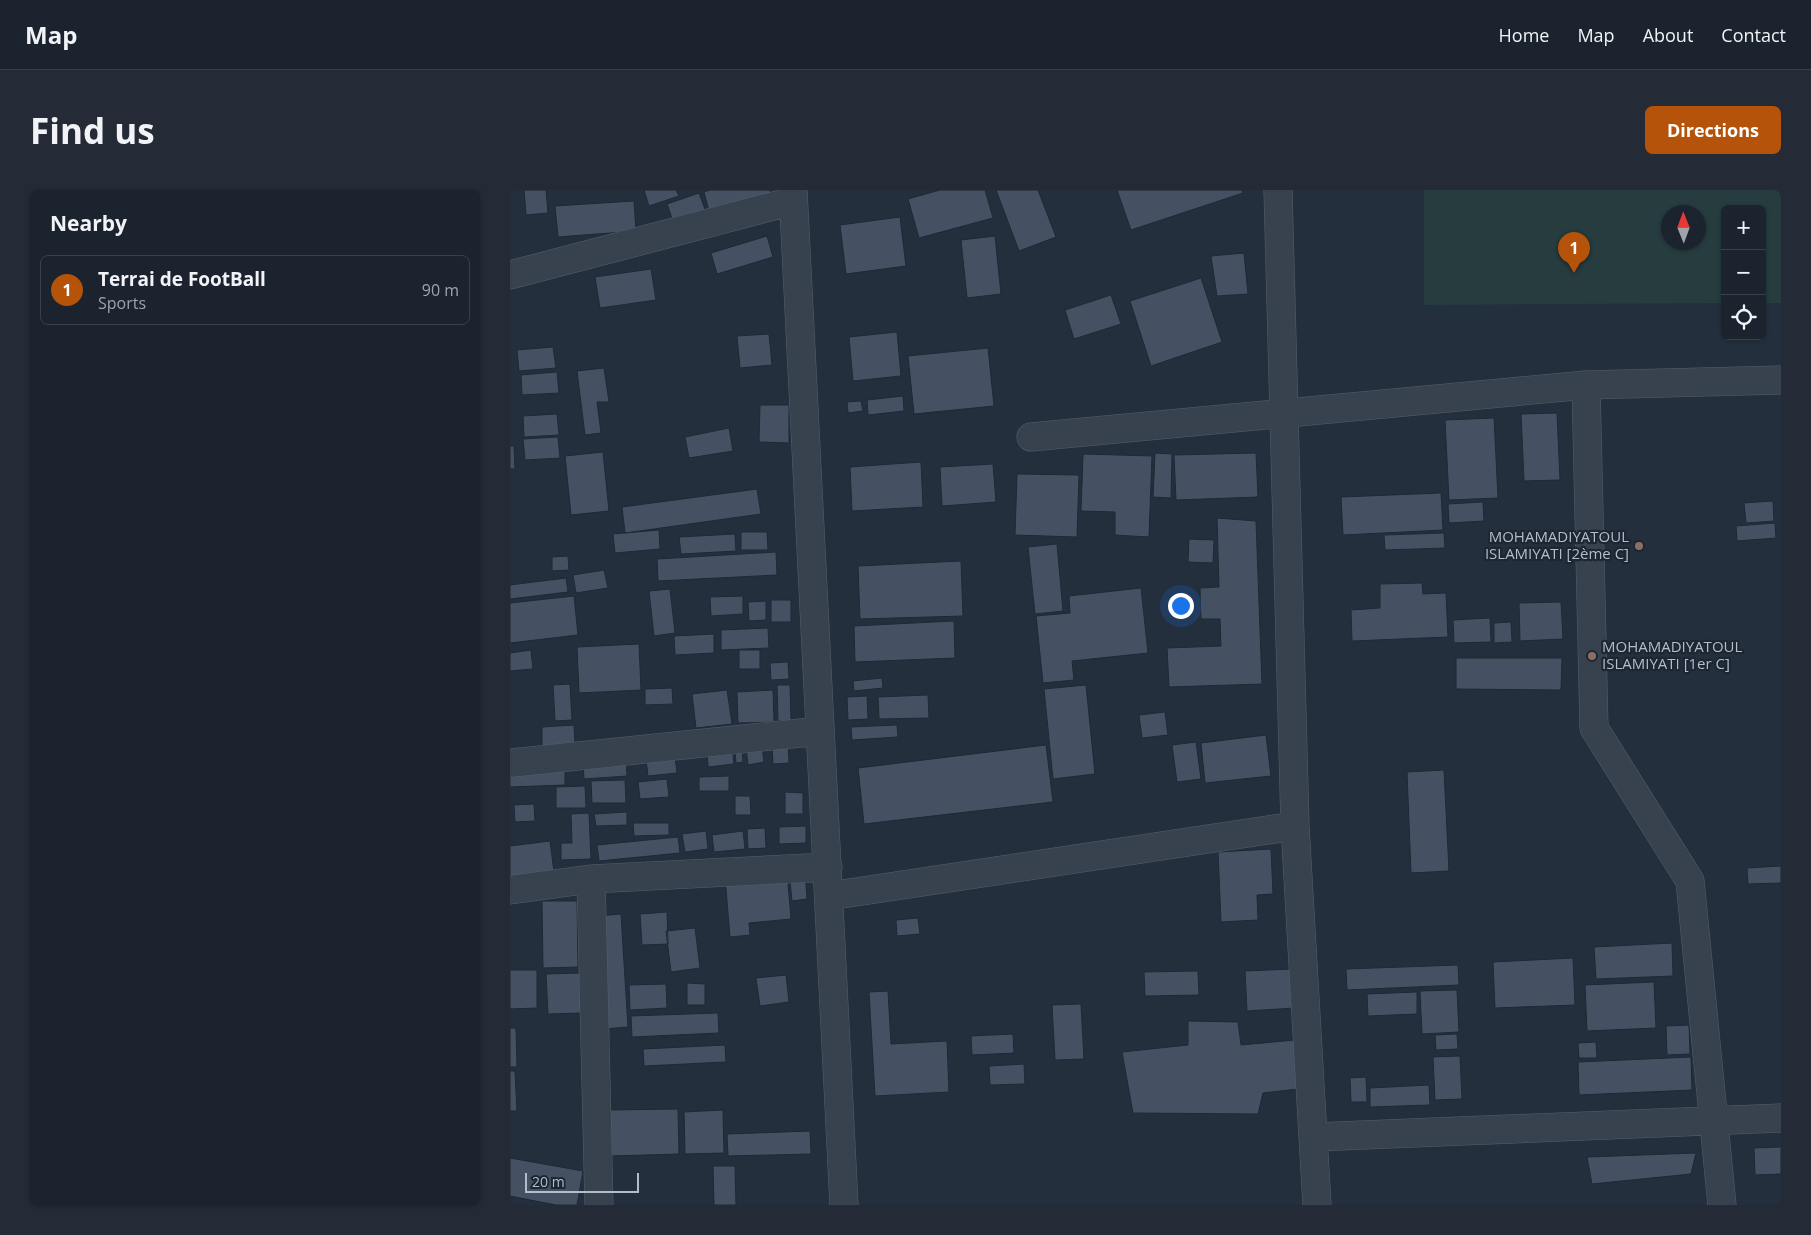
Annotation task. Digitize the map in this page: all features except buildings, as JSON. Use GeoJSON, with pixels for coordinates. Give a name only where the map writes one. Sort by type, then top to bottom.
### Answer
{"type":"FeatureCollection","features":[{"type":"Feature","properties":{"kind":"street"},"geometry":{"type":"LineString","coordinates":[[1278,190],[1294,826],[1317,1205]]}},
{"type":"Feature","properties":{"kind":"street"},"geometry":{"type":"LineString","coordinates":[[510,275],[793,196],[844,1205]]}},
{"type":"Feature","properties":{"kind":"street"},"geometry":{"type":"LineString","coordinates":[[1031,437],[1586,384],[1781,380]]}},
{"type":"Feature","properties":{"kind":"street"},"geometry":{"type":"LineString","coordinates":[[1586,384],[1594,728],[1690,881],[1722,1205]]}},
{"type":"Feature","properties":{"kind":"street"},"geometry":{"type":"LineString","coordinates":[[510,763],[820,731]]}},
{"type":"Feature","properties":{"kind":"street"},"geometry":{"type":"LineString","coordinates":[[829,896],[1294,826]]}},
{"type":"Feature","properties":{"kind":"street"},"geometry":{"type":"LineString","coordinates":[[510,890],[590,879],[828,867]]}},
{"type":"Feature","properties":{"kind":"street"},"geometry":{"type":"LineString","coordinates":[[590,879],[599,1205]]}},
{"type":"Feature","properties":{"kind":"street"},"geometry":{"type":"LineString","coordinates":[[1314,1137],[1781,1118]]}},
{"type":"Feature","properties":{"kind":"green space"},"geometry":{"type":"Polygon","coordinates":[[[1424,190],[1781,190],[1781,303],[1766,303],[1766,205],[1721,205],[1721,303],[1424,305],[1424,190]]]}},
{"type":"Feature","properties":{"kind":"place","name":"Terrai de FootBall"},"geometry":{"type":"Point","coordinates":[1574,273]}},
{"type":"Feature","properties":{"kind":"place","name":"MOHAMADIYATOUL ISLAMIYATI [2ème C]"},"geometry":{"type":"Point","coordinates":[1639,546]}},
{"type":"Feature","properties":{"kind":"place","name":"MOHAMADIYATOUL ISLAMIYATI [1er C]"},"geometry":{"type":"Point","coordinates":[1592,656]}}]}
